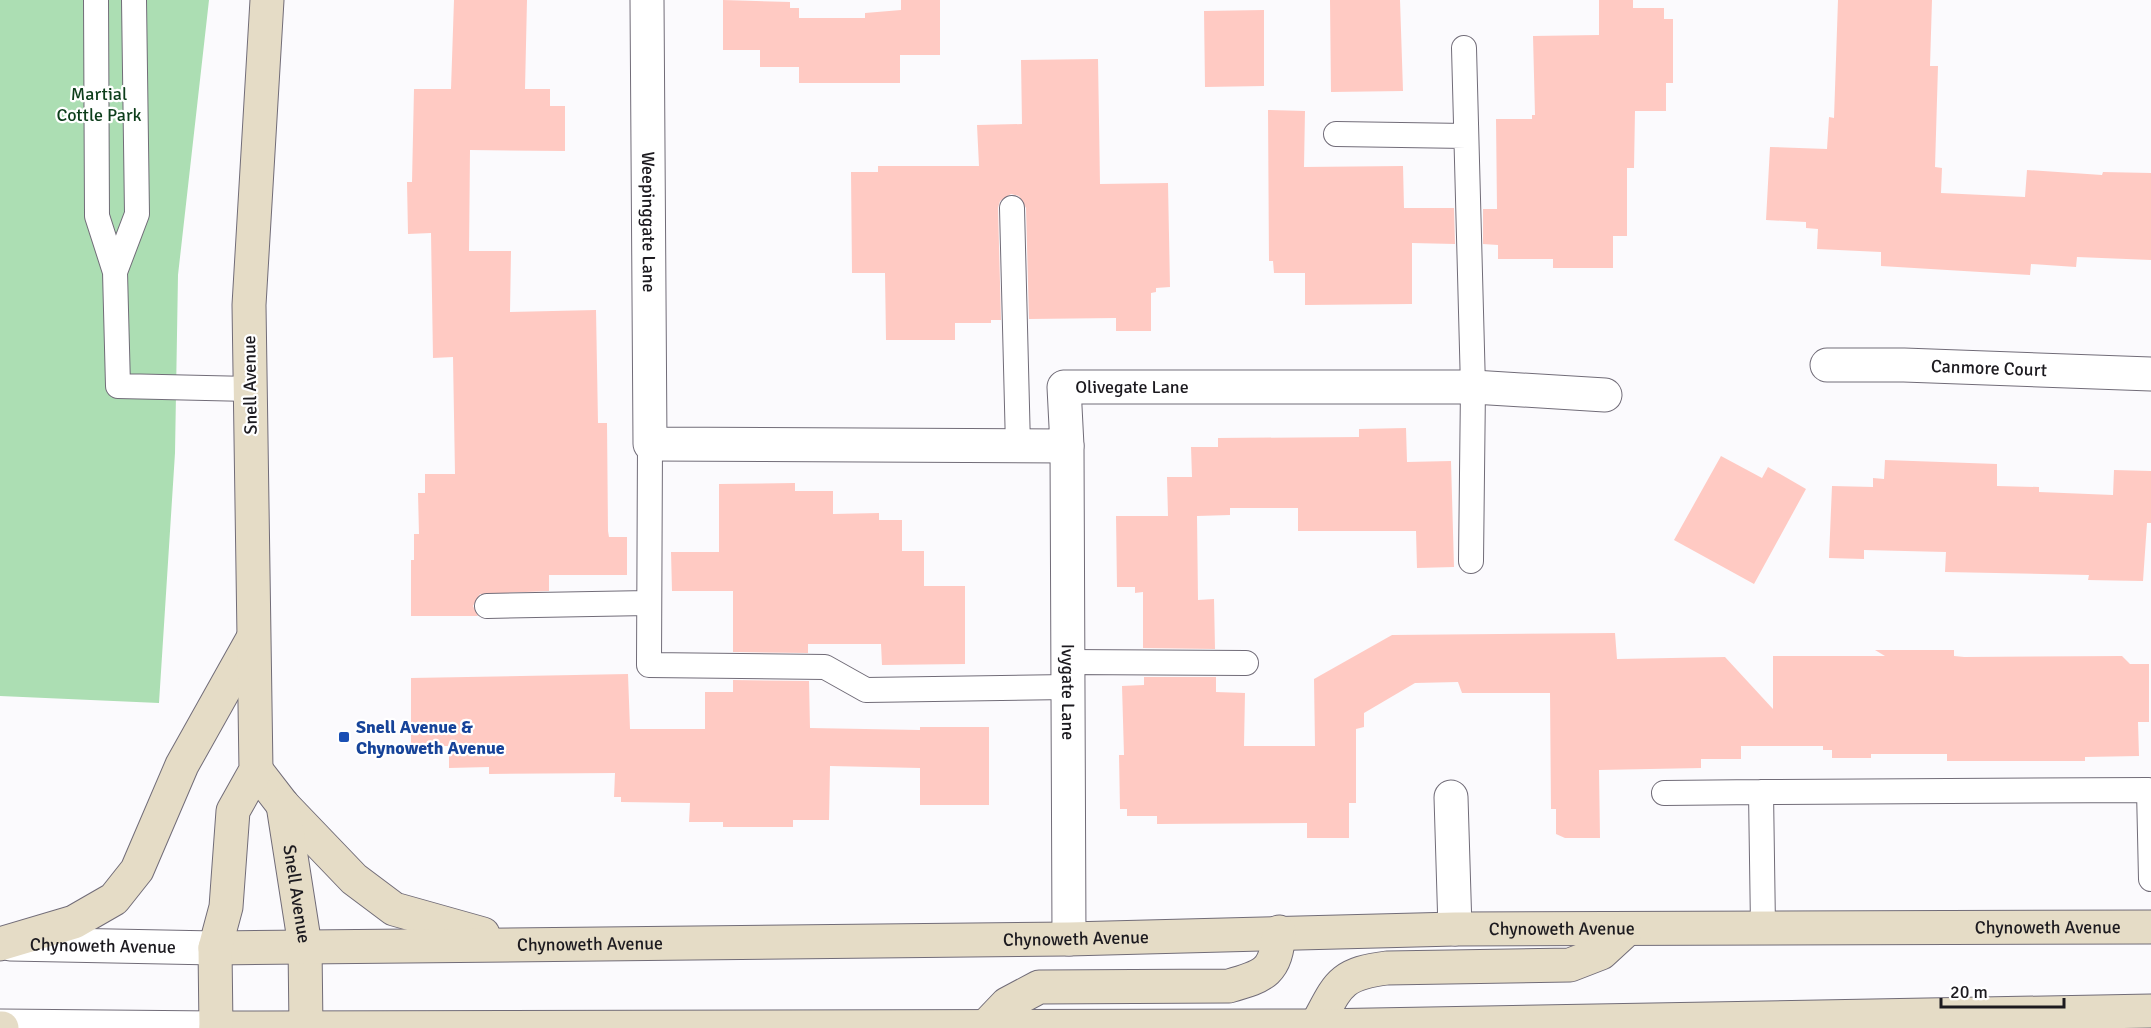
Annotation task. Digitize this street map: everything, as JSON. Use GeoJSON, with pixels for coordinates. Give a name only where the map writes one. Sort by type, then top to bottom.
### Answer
{"type":"FeatureCollection","features":[{"type":"Feature","properties":{"kind":"street","name":"Snell Avenue"},"geometry":{"type":"LineString","coordinates":[[267,0],[249,305],[252,638],[256,770],[283,805],[305,946],[306,1027]]}},
{"type":"Feature","properties":{"kind":"street","name":"Weepinggate Lane"},"geometry":{"type":"LineString","coordinates":[[647,0],[650,444]]}},
{"type":"Feature","properties":{"kind":"street","name":"Canmore Court"},"geometry":{"type":"LineString","coordinates":[[1827,365],[1904,365],[2151,374]]}},
{"type":"Feature","properties":{"kind":"street","name":"Olivegate Lane"},"geometry":{"type":"LineString","coordinates":[[1067,446],[1064,387],[1473,387],[1605,395]]}},
{"type":"Feature","properties":{"kind":"street"},"geometry":{"type":"LineString","coordinates":[[650,444],[1067,446]]}},
{"type":"Feature","properties":{"kind":"street","name":"Ivygate Lane"},"geometry":{"type":"LineString","coordinates":[[1067,446],[1069,939]]}},
{"type":"Feature","properties":{"kind":"street"},"geometry":{"type":"LineString","coordinates":[[0,944],[74,922],[114,899],[137,870],[182,765],[252,638]]}},
{"type":"Feature","properties":{"kind":"street"},"geometry":{"type":"LineString","coordinates":[[216,1028],[215,948],[226,907],[233,811],[256,770]]}},
{"type":"Feature","properties":{"kind":"street"},"geometry":{"type":"LineString","coordinates":[[1451,797],[1455,929]]}},
{"type":"Feature","properties":{"kind":"street"},"geometry":{"type":"LineString","coordinates":[[283,805],[354,879],[394,909],[514,944]]}},
{"type":"Feature","properties":{"kind":"street","name":"Chynoweth Avenue"},"geometry":{"type":"LineString","coordinates":[[0,944],[215,948],[1069,939],[1455,929],[2151,927]]}},
{"type":"Feature","properties":{"kind":"street"},"geometry":{"type":"LineString","coordinates":[[1315,1027],[1336,990],[1360,971],[1387,968],[1570,965],[1601,953],[1626,930]]}},
{"type":"Feature","properties":{"kind":"street"},"geometry":{"type":"LineString","coordinates":[[985,1027],[1007,1004],[1039,987],[1228,986],[1254,979],[1269,970],[1277,948],[1279,932]]}},
{"type":"Feature","properties":{"kind":"street"},"geometry":{"type":"LineString","coordinates":[[1,1027],[1315,1027],[2151,1011]]}},
{"type":"Feature","properties":{"kind":"lane"},"geometry":{"type":"LineString","coordinates":[[96,0],[97,216],[116,272],[118,386],[250,389]]}},
{"type":"Feature","properties":{"kind":"lane"},"geometry":{"type":"LineString","coordinates":[[116,272],[137,214],[134,0]]}},
{"type":"Feature","properties":{"kind":"lane"},"geometry":{"type":"LineString","coordinates":[[1464,48],[1473,387],[1472,561]]}},
{"type":"Feature","properties":{"kind":"lane"},"geometry":{"type":"LineString","coordinates":[[1336,134],[1466,136]]}},
{"type":"Feature","properties":{"kind":"lane"},"geometry":{"type":"LineString","coordinates":[[1012,208],[1018,446]]}},
{"type":"Feature","properties":{"kind":"lane"},"geometry":{"type":"LineString","coordinates":[[650,444],[649,665],[825,667],[866,690],[1246,663]]}},
{"type":"Feature","properties":{"kind":"lane"},"geometry":{"type":"LineString","coordinates":[[487,606],[648,603]]}},
{"type":"Feature","properties":{"kind":"lane"},"geometry":{"type":"LineString","coordinates":[[1664,793],[2149,790],[2151,879]]}},
{"type":"Feature","properties":{"kind":"lane"},"geometry":{"type":"LineString","coordinates":[[1761,792],[1763,927]]}},
{"type":"Feature","properties":{"kind":"green space","name":"Martial Cottle Park"},"geometry":{"type":"Polygon","coordinates":[[[0,0],[209,0],[178,275],[175,453],[159,703],[0,696],[0,0]]]}},
{"type":"Feature","properties":{"kind":"building"},"geometry":{"type":"Polygon","coordinates":[[[454,0],[527,0],[525,89],[550,89],[550,106],[565,106],[565,151],[470,150],[469,251],[511,251],[510,312],[596,310],[598,423],[607,423],[608,531],[609,537],[627,537],[627,575],[549,575],[549,591],[480,594],[473,606],[478,616],[411,616],[411,560],[414,560],[414,534],[419,534],[418,493],[425,493],[425,474],[455,474],[453,357],[433,358],[431,233],[408,234],[407,182],[412,182],[414,89],[451,89],[454,0]]]}},
{"type":"Feature","properties":{"kind":"building"},"geometry":{"type":"Polygon","coordinates":[[[723,0],[790,2],[790,8],[799,8],[799,18],[865,18],[865,13],[901,10],[901,0],[940,0],[940,55],[900,55],[900,83],[799,83],[799,67],[760,67],[760,50],[723,50],[723,0]]]}},
{"type":"Feature","properties":{"kind":"building"},"geometry":{"type":"Polygon","coordinates":[[[1330,0],[1400,0],[1403,91],[1331,92],[1330,0]]]}},
{"type":"Feature","properties":{"kind":"building"},"geometry":{"type":"Polygon","coordinates":[[[1599,0],[1633,0],[1633,8],[1664,8],[1664,19],[1673,19],[1673,83],[1666,83],[1666,111],[1635,111],[1634,168],[1627,168],[1627,236],[1613,236],[1613,268],[1553,268],[1553,259],[1498,259],[1498,245],[1483,244],[1483,209],[1497,209],[1496,119],[1532,119],[1532,115],[1535,115],[1533,36],[1599,35],[1599,0]]]}},
{"type":"Feature","properties":{"kind":"building"},"geometry":{"type":"Polygon","coordinates":[[[1838,0],[1932,0],[1930,66],[1938,66],[1935,167],[1942,168],[1941,193],[2025,197],[2027,170],[2102,175],[2103,172],[2151,173],[2151,260],[2077,257],[2076,267],[2031,264],[2030,275],[1881,266],[1881,252],[1817,249],[1818,229],[1806,228],[1806,222],[1766,220],[1770,147],[1827,149],[1829,117],[1834,118],[1838,0]]]}},
{"type":"Feature","properties":{"kind":"building"},"geometry":{"type":"Polygon","coordinates":[[[1264,10],[1264,86],[1205,87],[1204,11],[1264,10]]]}},
{"type":"Feature","properties":{"kind":"building"},"geometry":{"type":"Polygon","coordinates":[[[1098,59],[1100,184],[1168,183],[1170,287],[1156,288],[1156,292],[1151,293],[1151,331],[1116,331],[1116,318],[1029,319],[1026,208],[1019,196],[1011,194],[1000,201],[998,208],[1001,320],[991,320],[991,323],[955,323],[955,340],[886,340],[885,273],[852,273],[851,172],[878,172],[878,166],[979,166],[977,125],[1022,124],[1021,60],[1098,59]]]}},
{"type":"Feature","properties":{"kind":"building"},"geometry":{"type":"Polygon","coordinates":[[[1268,110],[1305,111],[1304,167],[1403,166],[1404,208],[1454,208],[1455,244],[1412,243],[1412,304],[1305,305],[1305,273],[1274,273],[1273,261],[1269,261],[1268,110]]]}},
{"type":"Feature","properties":{"kind":"building"},"geometry":{"type":"Polygon","coordinates":[[[1406,428],[1407,462],[1451,461],[1454,567],[1417,568],[1416,531],[1298,531],[1298,508],[1230,508],[1230,515],[1197,516],[1198,600],[1214,599],[1215,649],[1143,648],[1143,592],[1135,593],[1135,587],[1117,587],[1116,516],[1168,516],[1167,477],[1192,477],[1191,447],[1218,447],[1218,438],[1359,437],[1359,429],[1406,428]]]}},
{"type":"Feature","properties":{"kind":"building"},"geometry":{"type":"Polygon","coordinates":[[[1721,456],[1762,478],[1768,467],[1806,489],[1754,584],[1674,540],[1721,456]]]}},
{"type":"Feature","properties":{"kind":"building"},"geometry":{"type":"Polygon","coordinates":[[[1885,460],[1997,464],[1997,486],[2039,487],[2039,492],[2113,495],[2114,470],[2151,471],[2151,523],[2147,523],[2143,581],[2088,580],[2089,575],[1945,572],[1946,552],[1864,550],[1864,559],[1829,558],[1832,486],[1873,487],[1873,478],[1884,479],[1885,460]]]}},
{"type":"Feature","properties":{"kind":"building"},"geometry":{"type":"Polygon","coordinates":[[[795,483],[795,491],[833,491],[833,514],[879,513],[879,520],[902,520],[902,551],[924,551],[924,586],[965,586],[965,664],[882,665],[881,644],[808,644],[808,653],[733,652],[733,591],[672,591],[671,552],[719,552],[719,484],[795,483]]]}},
{"type":"Feature","properties":{"kind":"building"},"geometry":{"type":"Polygon","coordinates":[[[1615,633],[1617,659],[1725,657],[1773,709],[1773,656],[1885,656],[1875,650],[1954,650],[1954,656],[1964,657],[2122,656],[2130,664],[2149,664],[2149,722],[2138,722],[2139,756],[2085,757],[2085,761],[1947,761],[1947,754],[1871,754],[1871,758],[1832,758],[1832,750],[1823,750],[1823,746],[1741,746],[1741,759],[1701,759],[1701,768],[1599,770],[1600,838],[1565,838],[1556,834],[1556,809],[1551,809],[1550,693],[1462,693],[1458,682],[1415,683],[1364,713],[1364,727],[1356,729],[1356,803],[1349,803],[1349,838],[1307,838],[1307,823],[1157,824],[1157,816],[1127,816],[1127,809],[1120,809],[1119,755],[1124,755],[1122,686],[1144,685],[1144,677],[1216,677],[1216,692],[1245,693],[1244,746],[1315,746],[1314,679],[1392,635],[1615,633]]]}},
{"type":"Feature","properties":{"kind":"building"},"geometry":{"type":"Polygon","coordinates":[[[628,674],[630,729],[705,729],[705,692],[733,692],[733,680],[809,681],[810,728],[920,730],[920,727],[989,727],[989,805],[920,805],[920,768],[830,766],[829,820],[793,820],[793,827],[723,827],[723,822],[689,822],[690,803],[621,802],[621,797],[614,797],[615,773],[489,774],[489,767],[449,768],[449,746],[411,746],[411,678],[628,674]]]}},
{"type":"Feature","properties":{"kind":"place","name":"Snell Avenue & Chynoweth Avenue"},"geometry":{"type":"Point","coordinates":[344,737]}}]}
